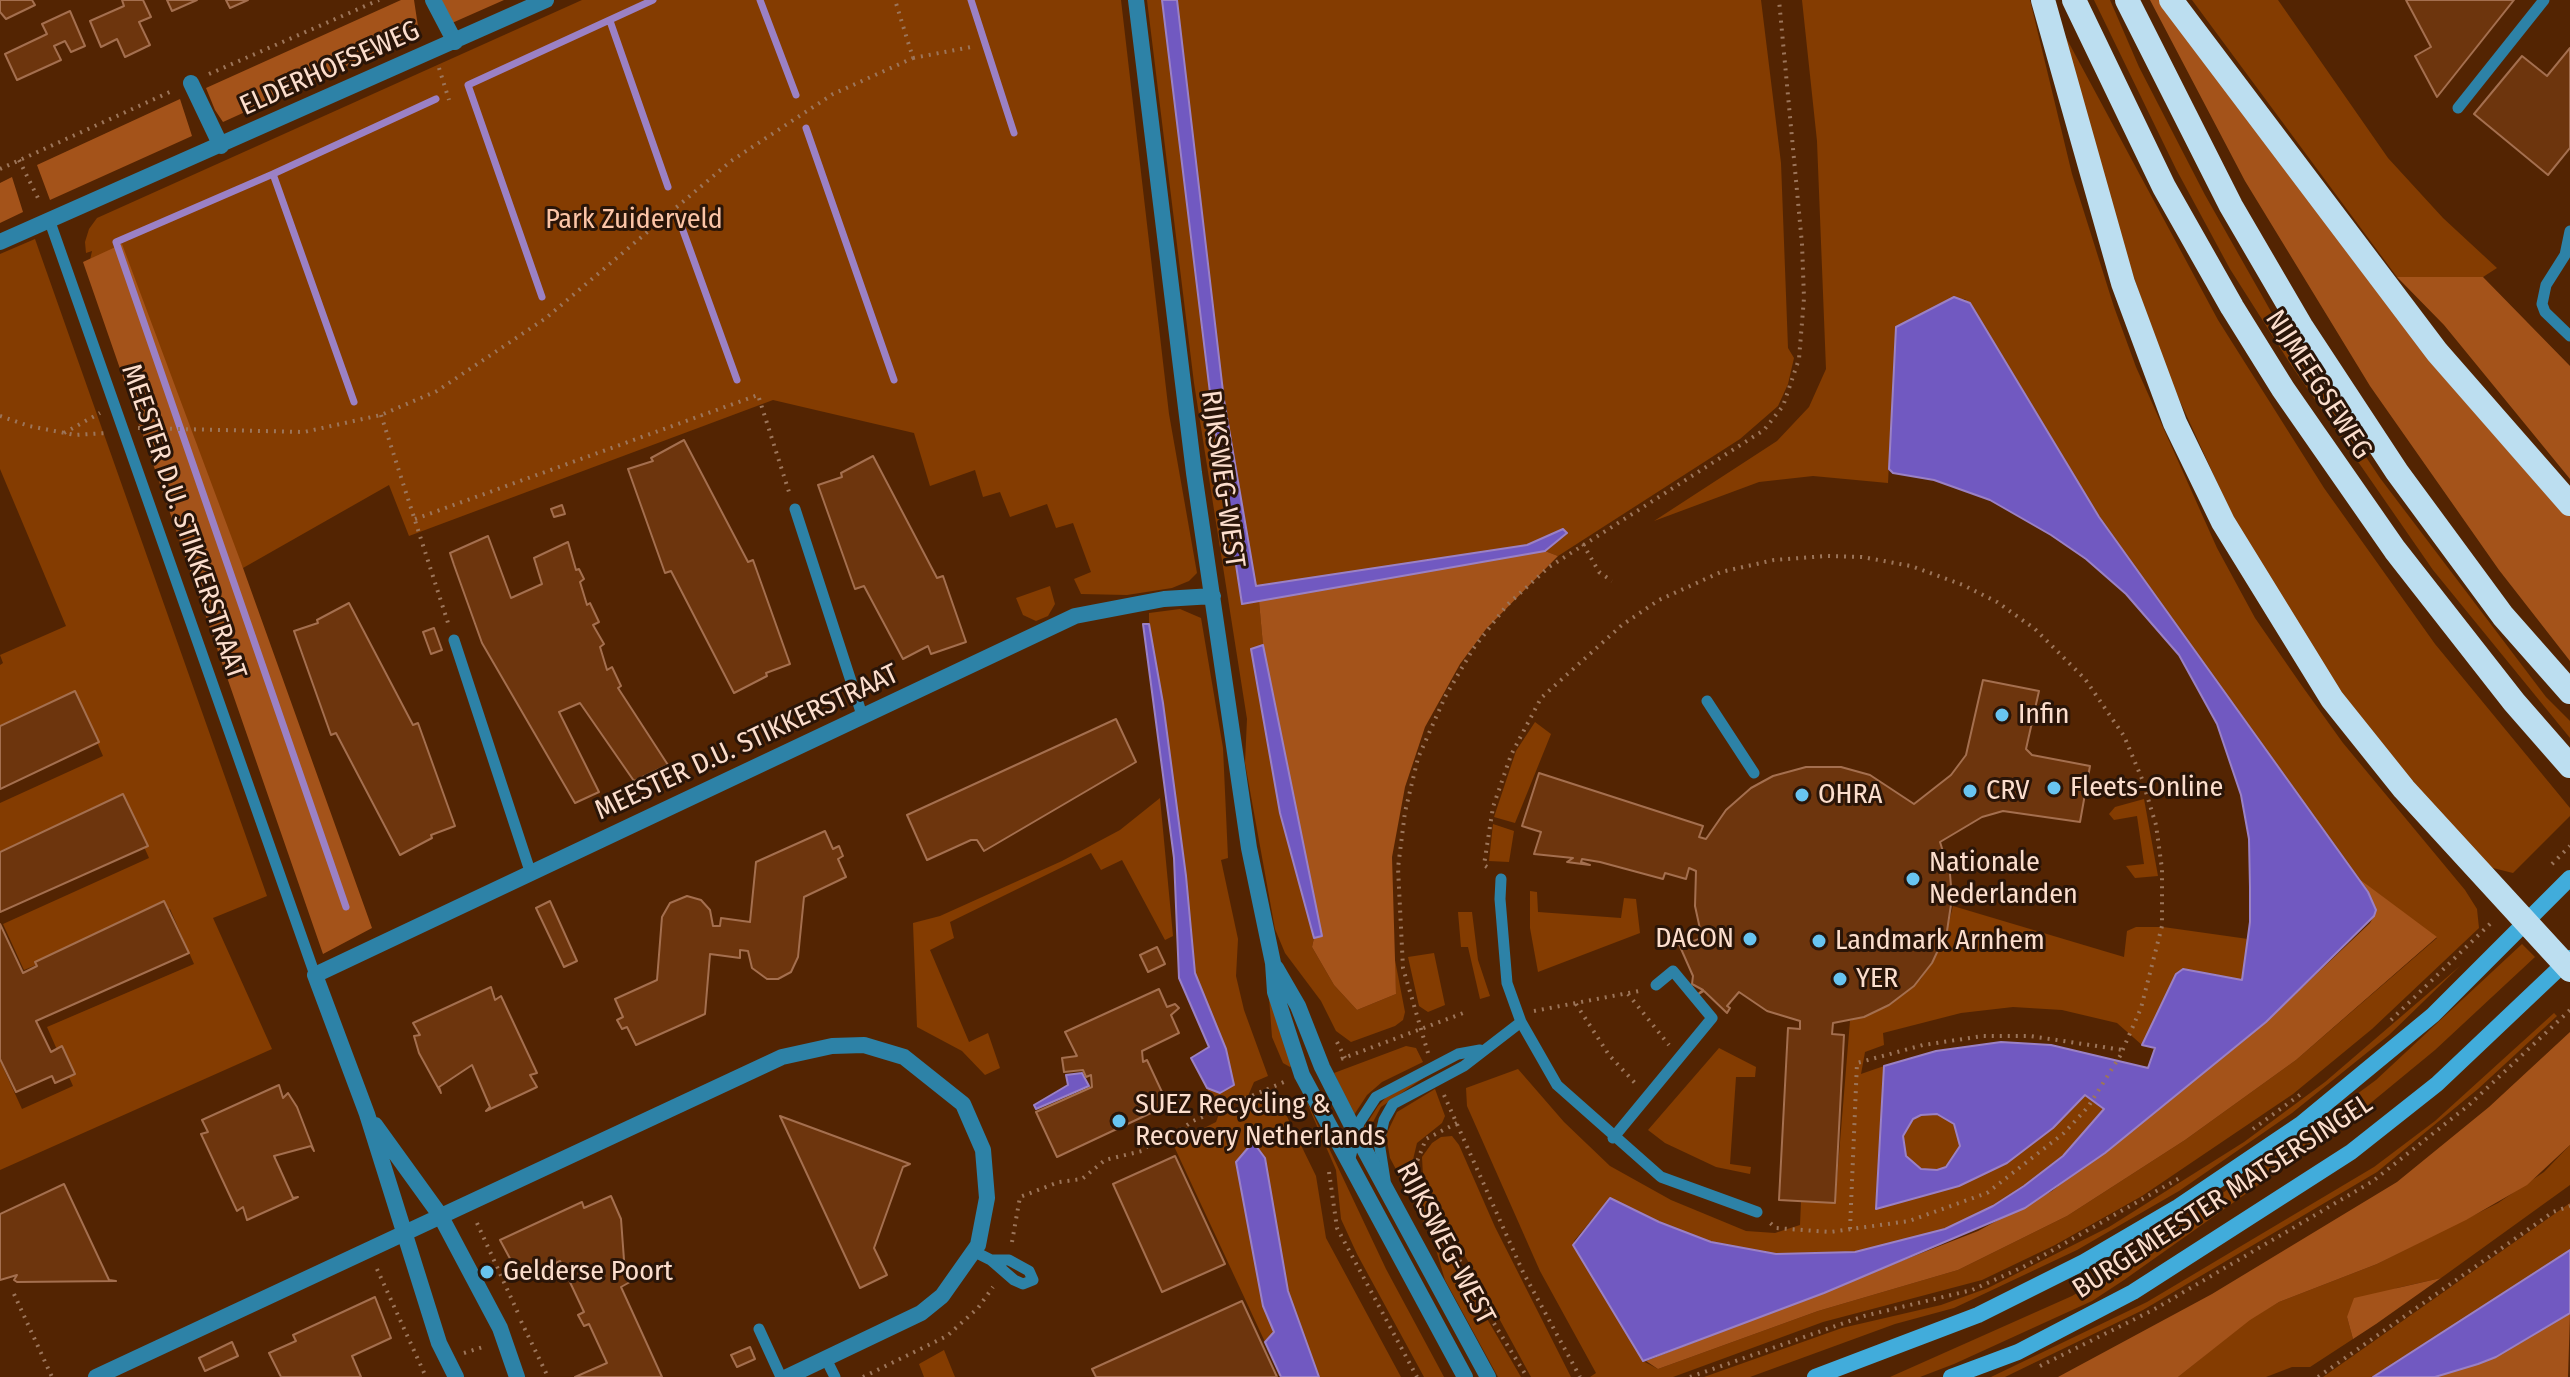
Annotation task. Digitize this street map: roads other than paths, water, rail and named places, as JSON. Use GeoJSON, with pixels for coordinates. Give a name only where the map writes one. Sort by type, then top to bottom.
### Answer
{"type":"FeatureCollection","features":[{"type":"Feature","properties":{"kind":"highway"},"geometry":{"type":"LineString","coordinates":[[2043,0],[2123,283],[2175,423],[2223,522],[2332,699],[2404,789],[2517,914],[2568,964]]}},
{"type":"Feature","properties":{"kind":"highway","name":"NIJMEEGSEWEG"},"geometry":{"type":"LineString","coordinates":[[2074,0],[2164,187],[2283,389],[2412,573],[2514,702],[2570,766]]}},
{"type":"Feature","properties":{"kind":"highway","name":"NIJMEEGSEWEG"},"geometry":{"type":"LineString","coordinates":[[2127,0],[2211,168],[2301,326],[2405,484],[2503,616],[2570,692]]}},
{"type":"Feature","properties":{"kind":"highway"},"geometry":{"type":"LineString","coordinates":[[2171,0],[2437,352],[2570,504]]}},
{"type":"Feature","properties":{"kind":"main road","name":"BURGEMEESTER MATSERSINGEL"},"geometry":{"type":"LineString","coordinates":[[1815,1377],[1978,1315],[2084,1262],[2178,1207],[2301,1124],[2433,1015],[2517,914],[2568,880]]}},
{"type":"Feature","properties":{"kind":"main road","name":"BURGEMEESTER MATSERSINGEL"},"geometry":{"type":"LineString","coordinates":[[1951,1377],[2018,1352],[2133,1292],[2351,1152],[2437,1084],[2568,964]]}},
{"type":"Feature","properties":{"kind":"street"},"geometry":{"type":"LineString","coordinates":[[433,0],[455,42]]}},
{"type":"Feature","properties":{"kind":"street","name":"ELDERHOFSEWEG"},"geometry":{"type":"LineString","coordinates":[[0,242],[546,0]]}},
{"type":"Feature","properties":{"kind":"street","name":"RIJKSWEG-WEST"},"geometry":{"type":"LineString","coordinates":[[1136,0],[1167,268],[1249,848],[1273,963],[1275,992],[1302,1075],[1465,1377]]}},
{"type":"Feature","properties":{"kind":"street","name":"ELDERHOFSEWEG"},"geometry":{"type":"LineString","coordinates":[[191,83],[221,146]]}},
{"type":"Feature","properties":{"kind":"street","name":"MEESTER D.U. STIKKERSTRAAT"},"geometry":{"type":"LineString","coordinates":[[456,1377],[444,1354],[401,1233],[367,1114],[315,975],[1075,616],[1164,599],[1213,596]]}},
{"type":"Feature","properties":{"kind":"street","name":"RIJKSWEG-WEST"},"geometry":{"type":"LineString","coordinates":[[1273,963],[1298,1006],[1322,1067],[1356,1134],[1488,1377]]}},
{"type":"Feature","properties":{"kind":"street"},"geometry":{"type":"LineString","coordinates":[[96,1377],[782,1057],[832,1046],[864,1045],[904,1057],[963,1104],[983,1150],[987,1198],[975,1252],[942,1296],[921,1313],[784,1377]]}},
{"type":"Feature","properties":{"kind":"street","name":"MEESTER D.U. STIKKERSTRAAT"},"geometry":{"type":"LineString","coordinates":[[367,1114],[440,1215],[504,1339],[517,1377]]}},
{"type":"Feature","properties":{"kind":"lane"},"geometry":{"type":"LineString","coordinates":[[2458,108],[2544,0]]}},
{"type":"Feature","properties":{"kind":"lane","name":"MEESTER D.U. STIKKERSTRAAT"},"geometry":{"type":"LineString","coordinates":[[50,222],[315,975]]}},
{"type":"Feature","properties":{"kind":"lane"},"geometry":{"type":"LineString","coordinates":[[2570,231],[2569,249],[2546,285],[2542,304],[2545,312],[2570,336]]}},
{"type":"Feature","properties":{"kind":"lane"},"geometry":{"type":"LineString","coordinates":[[795,509],[863,718]]}},
{"type":"Feature","properties":{"kind":"lane"},"geometry":{"type":"LineString","coordinates":[[454,640],[531,874]]}},
{"type":"Feature","properties":{"kind":"lane"},"geometry":{"type":"LineString","coordinates":[[1707,701],[1754,773]]}},
{"type":"Feature","properties":{"kind":"lane"},"geometry":{"type":"LineString","coordinates":[[1501,879],[1500,914],[1507,983],[1521,1022],[1557,1085],[1613,1138],[1661,1177],[1757,1212]]}},
{"type":"Feature","properties":{"kind":"lane"},"geometry":{"type":"LineString","coordinates":[[1613,1138],[1712,1018],[1673,971],[1656,985]]}},
{"type":"Feature","properties":{"kind":"lane"},"geometry":{"type":"LineString","coordinates":[[1387,1191],[1379,1142],[1384,1120],[1393,1104],[1464,1066],[1521,1022]]}},
{"type":"Feature","properties":{"kind":"lane"},"geometry":{"type":"LineString","coordinates":[[1348,1164],[1363,1114],[1376,1097],[1458,1054],[1481,1050]]}},
{"type":"Feature","properties":{"kind":"lane"},"geometry":{"type":"LineString","coordinates":[[975,1252],[1003,1266]]}},
{"type":"Feature","properties":{"kind":"lane"},"geometry":{"type":"LineString","coordinates":[[759,1329],[784,1377]]}},
{"type":"Feature","properties":{"kind":"lane"},"geometry":{"type":"LineString","coordinates":[[826,1359],[835,1377]]}},
{"type":"Feature","properties":{"kind":"waterway"},"geometry":{"type":"LineString","coordinates":[[542,297],[468,85],[653,0]]}},
{"type":"Feature","properties":{"kind":"waterway"},"geometry":{"type":"LineString","coordinates":[[760,0],[796,95]]}},
{"type":"Feature","properties":{"kind":"waterway"},"geometry":{"type":"LineString","coordinates":[[971,0],[1014,133]]}},
{"type":"Feature","properties":{"kind":"waterway"},"geometry":{"type":"LineString","coordinates":[[610,21],[668,187]]}},
{"type":"Feature","properties":{"kind":"waterway"},"geometry":{"type":"LineString","coordinates":[[354,402],[273,174],[436,99]]}},
{"type":"Feature","properties":{"kind":"waterway"},"geometry":{"type":"LineString","coordinates":[[806,128],[894,380]]}},
{"type":"Feature","properties":{"kind":"waterway"},"geometry":{"type":"LineString","coordinates":[[273,174],[116,242],[346,907]]}},
{"type":"Feature","properties":{"kind":"waterway"},"geometry":{"type":"LineString","coordinates":[[681,225],[737,380]]}},
{"type":"Feature","properties":{"kind":"place","name":"Infin"},"geometry":{"type":"Point","coordinates":[2002,715]}},
{"type":"Feature","properties":{"kind":"place","name":"Fleets-Online"},"geometry":{"type":"Point","coordinates":[2054,788]}},
{"type":"Feature","properties":{"kind":"place","name":"CRV"},"geometry":{"type":"Point","coordinates":[1970,791]}},
{"type":"Feature","properties":{"kind":"place","name":"OHRA"},"geometry":{"type":"Point","coordinates":[1802,795]}},
{"type":"Feature","properties":{"kind":"place","name":"Nationale Nederlanden"},"geometry":{"type":"Point","coordinates":[1913,879]}},
{"type":"Feature","properties":{"kind":"place","name":"DACON"},"geometry":{"type":"Point","coordinates":[1750,939]}},
{"type":"Feature","properties":{"kind":"place","name":"Landmark Arnhem"},"geometry":{"type":"Point","coordinates":[1819,941]}},
{"type":"Feature","properties":{"kind":"place","name":"YER"},"geometry":{"type":"Point","coordinates":[1840,979]}},
{"type":"Feature","properties":{"kind":"place","name":"SUEZ Recycling & Recovery Netherlands"},"geometry":{"type":"Point","coordinates":[1119,1121]}},
{"type":"Feature","properties":{"kind":"place","name":"Gelderse Poort"},"geometry":{"type":"Point","coordinates":[487,1272]}},
{"type":"Feature","properties":{"kind":"park label","name":"Park Zuiderveld"},"geometry":{"type":"Point","coordinates":[634,220]}}]}
